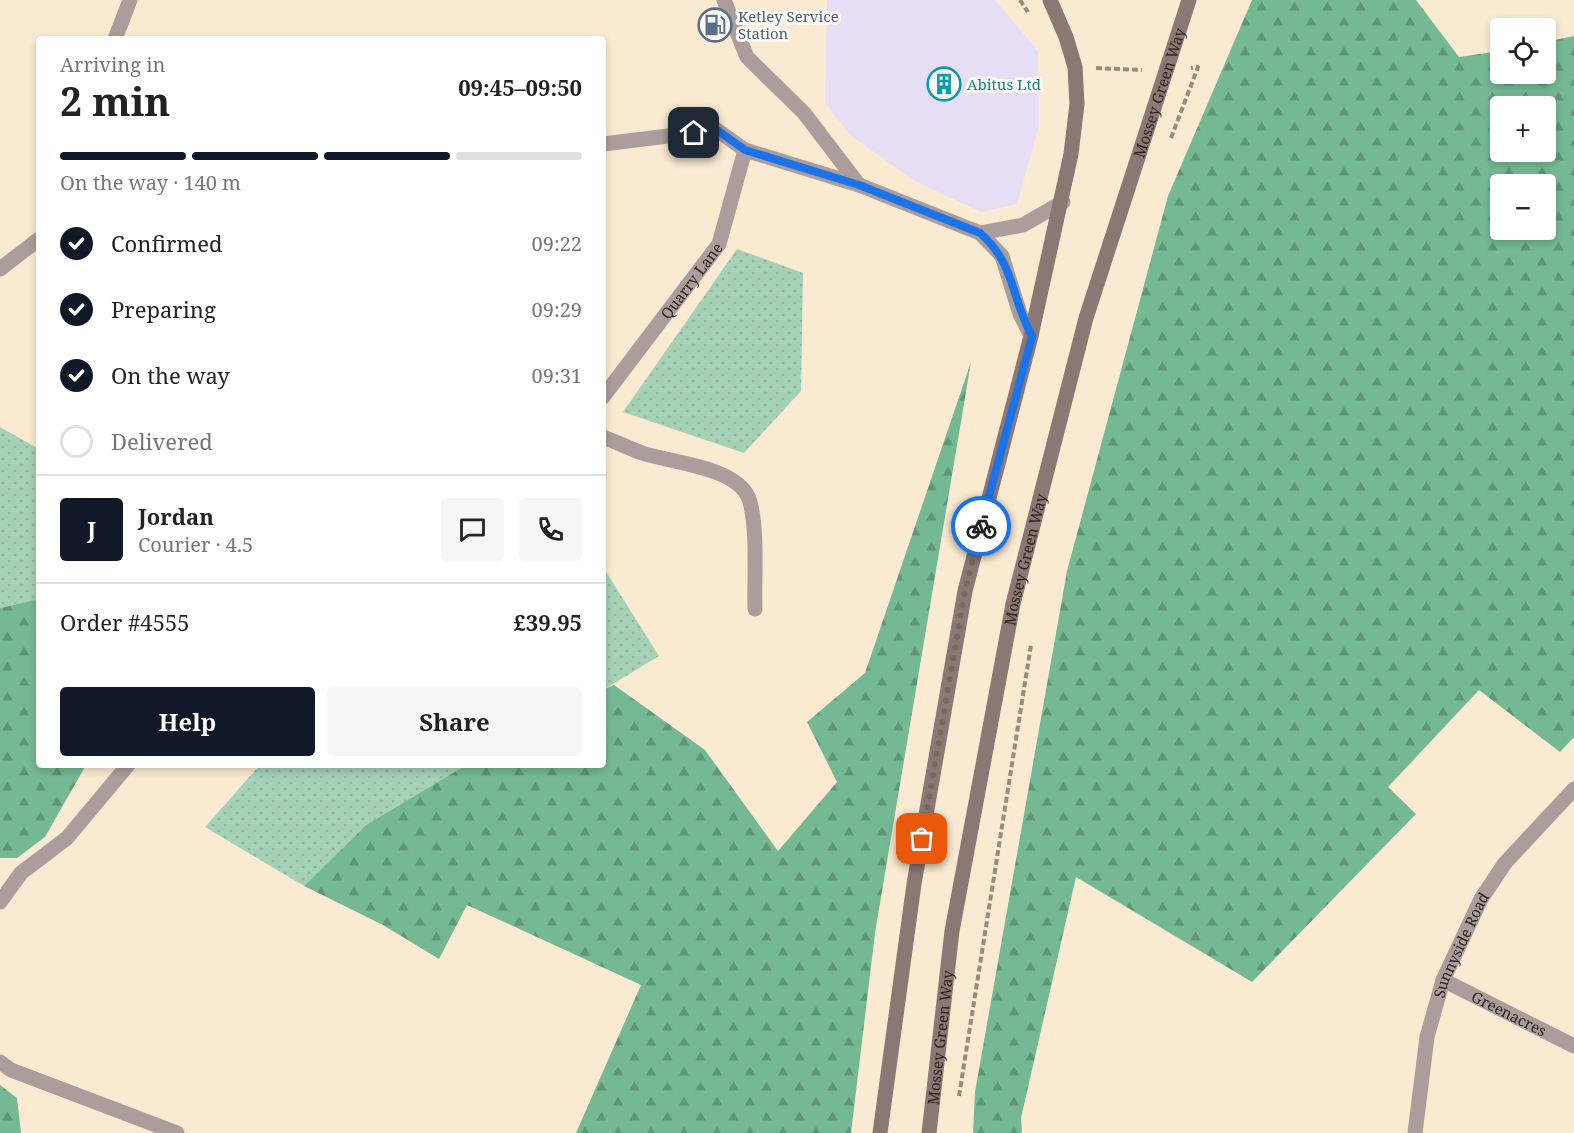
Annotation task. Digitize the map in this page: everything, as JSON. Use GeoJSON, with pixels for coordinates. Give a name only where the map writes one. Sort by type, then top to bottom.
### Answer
{"type":"FeatureCollection","features":[{"type":"Feature","properties":{"kind":"main road"},"geometry":{"type":"LineString","coordinates":[[880,1133],[914,884],[965,591],[1032,336],[1063,202],[1071,154],[1077,104],[1075,67],[1066,37],[1050,0]]}},
{"type":"Feature","properties":{"kind":"main road","name":"Mossey Green Way"},"geometry":{"type":"LineString","coordinates":[[929,1133],[952,931],[1013,604],[1086,318],[1189,0]]}},
{"type":"Feature","properties":{"kind":"street"},"geometry":{"type":"LineString","coordinates":[[116,36],[130,0]]}},
{"type":"Feature","properties":{"kind":"street"},"geometry":{"type":"LineString","coordinates":[[724,0],[747,57],[804,113],[859,185]]}},
{"type":"Feature","properties":{"kind":"street"},"geometry":{"type":"LineString","coordinates":[[606,144],[717,130],[745,150],[859,185],[980,233],[1002,256],[1020,314],[1032,336]]}},
{"type":"Feature","properties":{"kind":"street","name":"Quarry Lane"},"geometry":{"type":"LineString","coordinates":[[606,392],[719,244],[745,150]]}},
{"type":"Feature","properties":{"kind":"street"},"geometry":{"type":"LineString","coordinates":[[980,233],[1023,225],[1063,202]]}},
{"type":"Feature","properties":{"kind":"street"},"geometry":{"type":"LineString","coordinates":[[0,269],[36,241]]}},
{"type":"Feature","properties":{"kind":"street"},"geometry":{"type":"LineString","coordinates":[[606,438],[641,453],[724,474],[743,488],[750,501],[752,521],[755,609]]}},
{"type":"Feature","properties":{"kind":"street"},"geometry":{"type":"LineString","coordinates":[[0,902],[21,873],[67,838],[125,768]]}},
{"type":"Feature","properties":{"kind":"street","name":"Sunnyside Road"},"geometry":{"type":"LineString","coordinates":[[1415,1133],[1427,1037],[1443,980],[1481,899],[1505,863],[1574,789]]}},
{"type":"Feature","properties":{"kind":"street","name":"Greenacres"},"geometry":{"type":"LineString","coordinates":[[1443,980],[1574,1046]]}},
{"type":"Feature","properties":{"kind":"street"},"geometry":{"type":"LineString","coordinates":[[0,1062],[11,1070],[177,1133]]}},
{"type":"Feature","properties":{"kind":"path"},"geometry":{"type":"LineString","coordinates":[[1020,0],[1031,17]]}},
{"type":"Feature","properties":{"kind":"path"},"geometry":{"type":"LineString","coordinates":[[1075,67],[1166,71],[1198,67],[1170,142]]}},
{"type":"Feature","properties":{"kind":"path"},"geometry":{"type":"LineString","coordinates":[[958,1101],[1032,643]]}},
{"type":"Feature","properties":{"kind":"shaded area"},"geometry":{"type":"Polygon","coordinates":[[[827,0],[995,0],[1038,51],[1039,126],[1017,204],[981,212],[915,181],[850,135],[825,103],[827,0]]]}},
{"type":"Feature","properties":{"kind":"green space"},"geometry":{"type":"Polygon","coordinates":[[[1252,0],[1416,0],[1459,57],[1490,52],[1490,84],[1556,84],[1556,40],[1574,36],[1574,737],[1560,752],[1479,690],[1388,787],[1416,814],[1252,982],[1076,877],[1021,1118],[1022,1133],[973,1133],[975,1092],[1067,571],[1168,196],[1252,0]]]}},
{"type":"Feature","properties":{"kind":"green space"},"geometry":{"type":"Polygon","coordinates":[[[737,249],[803,273],[801,391],[744,453],[623,412],[737,249]]]}},
{"type":"Feature","properties":{"kind":"green space"},"geometry":{"type":"Polygon","coordinates":[[[971,362],[875,933],[851,1133],[576,1133],[641,985],[467,905],[439,959],[383,925],[304,886],[366,825],[461,768],[606,768],[606,689],[614,685],[705,750],[778,851],[837,782],[807,722],[865,673],[971,362]]]}},
{"type":"Feature","properties":{"kind":"green space"},"geometry":{"type":"Polygon","coordinates":[[[0,427],[36,447],[36,600],[0,608],[0,427]]]}},
{"type":"Feature","properties":{"kind":"green space"},"geometry":{"type":"Polygon","coordinates":[[[606,572],[659,656],[606,688],[606,572]]]}},
{"type":"Feature","properties":{"kind":"green space"},"geometry":{"type":"Polygon","coordinates":[[[36,600],[36,768],[84,768],[45,837],[17,858],[0,858],[0,608],[36,600]]]}},
{"type":"Feature","properties":{"kind":"green space"},"geometry":{"type":"Polygon","coordinates":[[[257,768],[461,768],[366,825],[304,886],[205,827],[257,768]]]}},
{"type":"Feature","properties":{"kind":"green space"},"geometry":{"type":"Polygon","coordinates":[[[0,1085],[17,1098],[21,1133],[0,1133],[0,1085]]]}},
{"type":"Feature","properties":{"kind":"way so far"},"geometry":{"type":"LineString","coordinates":[[922,839],[965,591],[981,526]]}},
{"type":"Feature","properties":{"kind":"place","name":"Ketley Service Station"},"geometry":{"type":"Point","coordinates":[715,25]}},
{"type":"Feature","properties":{"kind":"place","name":"Abitus Ltd"},"geometry":{"type":"Point","coordinates":[944,84]}},
{"type":"Feature","properties":{"kind":"route"},"geometry":{"type":"LineString","coordinates":[[694,133],[717,130],[745,150],[859,185],[980,233],[994,245],[1009,272],[1020,314],[1032,336],[981,526]]}}]}
